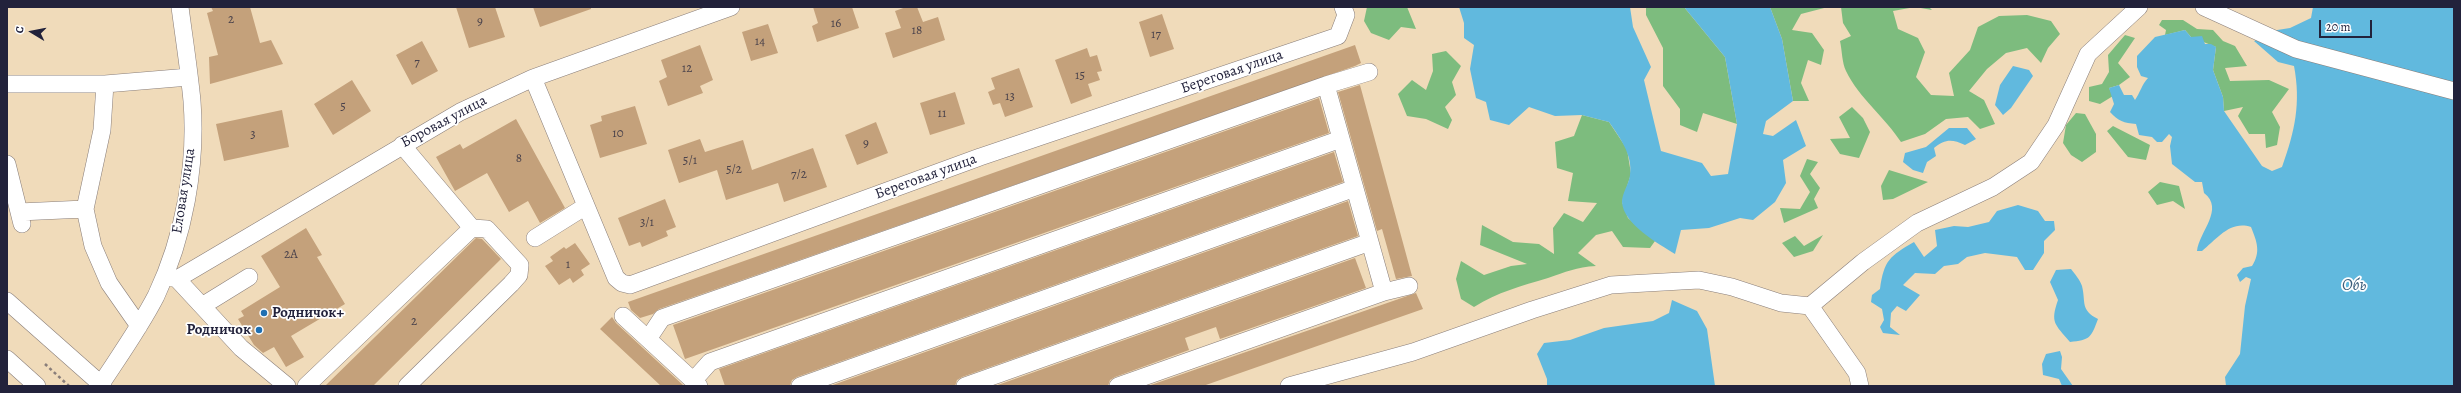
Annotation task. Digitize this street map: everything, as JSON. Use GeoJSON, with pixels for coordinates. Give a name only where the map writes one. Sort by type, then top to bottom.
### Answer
{"type":"FeatureCollection","features":[{"type":"Feature","properties":{"kind":"street","name":"Еловая улица"},"geometry":{"type":"LineString","coordinates":[[102,385],[171,277],[190,168],[192,109],[180,7]]}},
{"type":"Feature","properties":{"kind":"street","name":"Боровая улица"},"geometry":{"type":"LineString","coordinates":[[171,277],[460,112],[533,78],[731,7]]}},
{"type":"Feature","properties":{"kind":"street","name":"Береговая улица"},"geometry":{"type":"LineString","coordinates":[[533,78],[616,278],[622,283],[630,285],[980,157],[1338,36],[1346,15],[1343,7]]}},
{"type":"Feature","properties":{"kind":"street"},"geometry":{"type":"LineString","coordinates":[[1294,385],[1413,352],[1532,310],[1611,285],[1699,280],[1732,287],[1781,303],[1810,306],[1863,262],[1917,223],[1993,187],[2031,162],[2056,125],[2088,54],[2138,7]]}},
{"type":"Feature","properties":{"kind":"street"},"geometry":{"type":"LineString","coordinates":[[2204,7],[2296,49],[2454,91]]}},
{"type":"Feature","properties":{"kind":"street"},"geometry":{"type":"LineString","coordinates":[[648,339],[662,318],[1326,85],[1369,72]]}},
{"type":"Feature","properties":{"kind":"street"},"geometry":{"type":"LineString","coordinates":[[7,84],[105,84],[189,77]]}},
{"type":"Feature","properties":{"kind":"street"},"geometry":{"type":"LineString","coordinates":[[105,84],[102,130],[85,209],[92,246],[109,283],[139,326]]}},
{"type":"Feature","properties":{"kind":"street"},"geometry":{"type":"LineString","coordinates":[[1326,85],[1384,292]]}},
{"type":"Feature","properties":{"kind":"street"},"geometry":{"type":"LineString","coordinates":[[623,316],[696,383],[710,362],[1341,139]]}},
{"type":"Feature","properties":{"kind":"street"},"geometry":{"type":"LineString","coordinates":[[402,145],[472,228],[487,229],[520,265],[519,275],[407,386]]}},
{"type":"Feature","properties":{"kind":"street"},"geometry":{"type":"LineString","coordinates":[[7,164],[20,218],[85,209]]}},
{"type":"Feature","properties":{"kind":"street"},"geometry":{"type":"LineString","coordinates":[[800,386],[1355,188]]}},
{"type":"Feature","properties":{"kind":"street"},"geometry":{"type":"LineString","coordinates":[[535,238],[586,206]]}},
{"type":"Feature","properties":{"kind":"street"},"geometry":{"type":"LineString","coordinates":[[306,386],[472,228]]}},
{"type":"Feature","properties":{"kind":"street"},"geometry":{"type":"LineString","coordinates":[[965,386],[1370,242]]}},
{"type":"Feature","properties":{"kind":"street"},"geometry":{"type":"LineString","coordinates":[[171,277],[202,306],[241,348],[287,386]]}},
{"type":"Feature","properties":{"kind":"street"},"geometry":{"type":"LineString","coordinates":[[202,306],[249,277]]}},
{"type":"Feature","properties":{"kind":"street"},"geometry":{"type":"LineString","coordinates":[[1118,386],[1384,292],[1409,286]]}},
{"type":"Feature","properties":{"kind":"street"},"geometry":{"type":"LineString","coordinates":[[7,301],[102,385]]}},
{"type":"Feature","properties":{"kind":"street"},"geometry":{"type":"LineString","coordinates":[[1810,306],[1857,373],[1860,386]]}},
{"type":"Feature","properties":{"kind":"street"},"geometry":{"type":"LineString","coordinates":[[7,359],[37,386]]}},
{"type":"Feature","properties":{"kind":"path"},"geometry":{"type":"LineString","coordinates":[[45,364],[69,386]]}},
{"type":"Feature","properties":{"kind":"green space"},"geometry":{"type":"Polygon","coordinates":[[[1367,7],[1407,7],[1416,29],[1401,27],[1389,40],[1371,33],[1364,21],[1367,7]]]}},
{"type":"Feature","properties":{"kind":"green space"},"geometry":{"type":"Polygon","coordinates":[[[1646,7],[1684,7],[1725,57],[1737,124],[1703,113],[1697,132],[1680,125],[1680,109],[1663,86],[1663,48],[1646,15],[1646,7]]]}},
{"type":"Feature","properties":{"kind":"green space"},"geometry":{"type":"Polygon","coordinates":[[[1770,7],[1828,7],[1801,14],[1792,30],[1812,33],[1824,50],[1821,65],[1808,60],[1801,83],[1809,101],[1793,101],[1782,39],[1770,7]]]}},
{"type":"Feature","properties":{"kind":"green space"},"geometry":{"type":"Polygon","coordinates":[[[1841,7],[1915,7],[1893,11],[1898,29],[1918,38],[1925,52],[1916,77],[1931,95],[1954,96],[1949,73],[1970,50],[1978,27],[1999,16],[2027,15],[2051,21],[2060,34],[2048,48],[2041,63],[2027,48],[2006,53],[1987,69],[1969,91],[1984,100],[1995,124],[1980,129],[1968,117],[1946,119],[1925,134],[1901,142],[1851,81],[1846,71],[1840,41],[1851,36],[1843,23],[1841,7]]]}},
{"type":"Feature","properties":{"kind":"green space"},"geometry":{"type":"Polygon","coordinates":[[[1915,7],[1929,7],[1932,10],[1915,7]]]}},
{"type":"Feature","properties":{"kind":"green space"},"geometry":{"type":"Polygon","coordinates":[[[2162,20],[2183,20],[2197,29],[2213,30],[2223,41],[2235,46],[2247,66],[2225,68],[2230,81],[2269,80],[2289,89],[2272,112],[2280,127],[2277,145],[2266,148],[2265,134],[2249,134],[2238,116],[2243,107],[2224,111],[2223,97],[2213,70],[2216,47],[2191,37],[2185,30],[2165,35],[2166,30],[2159,25],[2162,20]]]}},
{"type":"Feature","properties":{"kind":"green space"},"geometry":{"type":"Polygon","coordinates":[[[2125,35],[2135,38],[2118,63],[2130,77],[2119,85],[2109,88],[2113,96],[2100,104],[2089,101],[2089,87],[2102,84],[2109,72],[2108,55],[2125,35]]]}},
{"type":"Feature","properties":{"kind":"green space"},"geometry":{"type":"Polygon","coordinates":[[[1446,51],[1461,66],[1452,82],[1456,95],[1445,107],[1452,120],[1448,129],[1426,119],[1407,116],[1398,94],[1412,80],[1426,90],[1433,71],[1432,54],[1446,51]]]}},
{"type":"Feature","properties":{"kind":"green space"},"geometry":{"type":"Polygon","coordinates":[[[1852,107],[1863,118],[1870,132],[1859,158],[1840,154],[1830,139],[1850,138],[1839,117],[1852,107]]]}},
{"type":"Feature","properties":{"kind":"green space"},"geometry":{"type":"Polygon","coordinates":[[[2076,113],[2085,114],[2096,134],[2096,152],[2082,162],[2071,155],[2063,143],[2066,125],[2076,113]]]}},
{"type":"Feature","properties":{"kind":"green space"},"geometry":{"type":"Polygon","coordinates":[[[1582,115],[1609,122],[1627,149],[1631,174],[1622,202],[1628,218],[1655,241],[1650,248],[1623,247],[1612,231],[1596,235],[1578,253],[1596,266],[1571,270],[1501,293],[1474,307],[1461,299],[1456,279],[1461,261],[1484,275],[1511,266],[1527,264],[1480,245],[1482,225],[1513,242],[1539,244],[1554,254],[1553,228],[1564,213],[1583,222],[1597,203],[1568,201],[1573,173],[1557,168],[1555,142],[1574,136],[1582,115]]]}},
{"type":"Feature","properties":{"kind":"green space"},"geometry":{"type":"Polygon","coordinates":[[[2113,126],[2150,145],[2146,160],[2128,157],[2107,131],[2113,126]]]}},
{"type":"Feature","properties":{"kind":"green space"},"geometry":{"type":"Polygon","coordinates":[[[1807,159],[1818,162],[1810,174],[1820,188],[1814,199],[1818,208],[1784,223],[1780,208],[1800,209],[1810,192],[1800,176],[1807,159]]]}},
{"type":"Feature","properties":{"kind":"green space"},"geometry":{"type":"Polygon","coordinates":[[[1889,170],[1928,182],[1893,199],[1883,200],[1881,186],[1889,170]]]}},
{"type":"Feature","properties":{"kind":"green space"},"geometry":{"type":"Polygon","coordinates":[[[2160,182],[2179,186],[2185,209],[2173,201],[2157,205],[2148,192],[2160,182]]]}},
{"type":"Feature","properties":{"kind":"green space"},"geometry":{"type":"Polygon","coordinates":[[[1823,235],[1813,251],[1794,257],[1782,243],[1795,236],[1804,246],[1823,235]]]}},
{"type":"Feature","properties":{"kind":"water"},"geometry":{"type":"Polygon","coordinates":[[[1459,7],[1630,7],[1633,27],[1651,67],[1644,80],[1661,151],[1702,163],[1711,176],[1728,174],[1737,124],[1725,57],[1684,7],[1770,7],[1782,39],[1793,101],[1766,121],[1763,134],[1773,136],[1796,120],[1806,146],[1783,160],[1786,183],[1775,202],[1753,220],[1740,218],[1709,228],[1681,230],[1675,254],[1643,232],[1628,218],[1624,210],[1622,199],[1630,175],[1630,161],[1625,147],[1609,122],[1582,115],[1555,116],[1529,107],[1509,125],[1490,120],[1486,102],[1476,98],[1470,69],[1474,45],[1464,38],[1464,23],[1459,7]]]}},
{"type":"Feature","properties":{"kind":"water","name":"Обь"},"geometry":{"type":"Polygon","coordinates":[[[2313,7],[2454,7],[2454,386],[2226,386],[2225,377],[2240,354],[2245,306],[2251,279],[2246,277],[2240,282],[2237,275],[2243,268],[2252,266],[2255,261],[2257,251],[2256,242],[2251,227],[2237,226],[2230,228],[2202,251],[2197,251],[2212,213],[2210,199],[2204,193],[2202,182],[2195,182],[2172,164],[2170,146],[2172,137],[2169,134],[2162,142],[2157,142],[2152,137],[2139,135],[2136,124],[2122,121],[2110,112],[2114,104],[2109,88],[2119,85],[2124,95],[2132,95],[2135,100],[2148,78],[2141,76],[2137,67],[2137,56],[2155,37],[2185,30],[2191,37],[2202,36],[2205,44],[2211,44],[2216,47],[2213,70],[2223,97],[2224,111],[2262,166],[2272,171],[2282,167],[2296,117],[2297,92],[2294,66],[2278,62],[2254,41],[2265,36],[2271,31],[2290,28],[2311,18],[2313,7]]]}},
{"type":"Feature","properties":{"kind":"water"},"geometry":{"type":"Polygon","coordinates":[[[2013,66],[2029,70],[2033,76],[2011,108],[2003,115],[1995,105],[2000,85],[2013,66]]]}},
{"type":"Feature","properties":{"kind":"water"},"geometry":{"type":"Polygon","coordinates":[[[1949,128],[1967,128],[1976,139],[1965,145],[1949,141],[1938,145],[1934,148],[1936,156],[1927,162],[1923,173],[1913,170],[1903,162],[1905,153],[1926,147],[1949,128]]]}},
{"type":"Feature","properties":{"kind":"water"},"geometry":{"type":"Polygon","coordinates":[[[2018,205],[2038,211],[2045,221],[2054,221],[2055,230],[2044,241],[2044,253],[2033,270],[2025,270],[2017,257],[1985,253],[1967,257],[1958,264],[1944,266],[1935,274],[1915,273],[1903,285],[1920,295],[1906,311],[1897,306],[1891,313],[1890,327],[1900,335],[1883,333],[1880,327],[1884,320],[1882,309],[1871,302],[1872,295],[1880,289],[1886,265],[1894,255],[1914,242],[1924,257],[1937,246],[1935,230],[1954,226],[1968,227],[1989,222],[1997,211],[2018,205]]]}},
{"type":"Feature","properties":{"kind":"water"},"geometry":{"type":"Polygon","coordinates":[[[2071,269],[2079,279],[2082,286],[2086,309],[2092,316],[2098,319],[2089,337],[2070,342],[2055,323],[2054,314],[2058,300],[2050,282],[2056,270],[2071,269]]]}},
{"type":"Feature","properties":{"kind":"water"},"geometry":{"type":"Polygon","coordinates":[[[1672,300],[1697,311],[1707,329],[1715,386],[1547,386],[1547,379],[1537,354],[1544,343],[1570,340],[1604,328],[1653,321],[1669,313],[1672,300]]]}},
{"type":"Feature","properties":{"kind":"water"},"geometry":{"type":"Polygon","coordinates":[[[2060,351],[2062,357],[2061,369],[2073,386],[2062,386],[2059,379],[2043,375],[2042,364],[2046,354],[2060,351]]]}},
{"type":"Feature","properties":{"kind":"building"},"geometry":{"type":"Polygon","coordinates":[[[211,7],[250,7],[260,43],[271,40],[283,64],[210,84],[209,57],[218,55],[207,13],[213,11],[211,7]]]}},
{"type":"Feature","properties":{"kind":"building"},"geometry":{"type":"Polygon","coordinates":[[[456,7],[495,7],[505,37],[469,48],[456,7]]]}},
{"type":"Feature","properties":{"kind":"building"},"geometry":{"type":"Polygon","coordinates":[[[533,7],[591,7],[591,9],[540,27],[533,7]]]}},
{"type":"Feature","properties":{"kind":"building"},"geometry":{"type":"Polygon","coordinates":[[[813,7],[852,7],[859,28],[817,42],[812,26],[818,23],[813,7]]]}},
{"type":"Feature","properties":{"kind":"building"},"geometry":{"type":"Polygon","coordinates":[[[906,7],[917,7],[923,22],[938,17],[945,40],[893,58],[885,33],[901,28],[895,11],[906,7]]]}},
{"type":"Feature","properties":{"kind":"building"},"geometry":{"type":"Polygon","coordinates":[[[1162,14],[1174,49],[1150,57],[1139,22],[1162,14]]]}},
{"type":"Feature","properties":{"kind":"building"},"geometry":{"type":"Polygon","coordinates":[[[768,24],[778,53],[751,61],[742,32],[768,24]]]}},
{"type":"Feature","properties":{"kind":"building"},"geometry":{"type":"Polygon","coordinates":[[[422,41],[438,71],[412,85],[396,55],[422,41]]]}},
{"type":"Feature","properties":{"kind":"building"},"geometry":{"type":"Polygon","coordinates":[[[700,45],[713,80],[700,86],[703,93],[668,106],[659,81],[667,77],[661,60],[700,45]]]}},
{"type":"Feature","properties":{"kind":"building"},"geometry":{"type":"Polygon","coordinates":[[[1355,45],[1361,63],[1355,66],[659,309],[653,314],[640,318],[631,310],[628,302],[1355,45]]]}},
{"type":"Feature","properties":{"kind":"building"},"geometry":{"type":"Polygon","coordinates":[[[1087,48],[1090,57],[1097,55],[1102,71],[1097,72],[1100,80],[1088,84],[1092,96],[1071,104],[1055,60],[1087,48]]]}},
{"type":"Feature","properties":{"kind":"building"},"geometry":{"type":"Polygon","coordinates":[[[1019,68],[1033,107],[1005,117],[1000,103],[993,105],[988,92],[995,89],[991,78],[1019,68]]]}},
{"type":"Feature","properties":{"kind":"building"},"geometry":{"type":"Polygon","coordinates":[[[352,80],[371,111],[333,135],[314,104],[352,80]]]}},
{"type":"Feature","properties":{"kind":"building"},"geometry":{"type":"Polygon","coordinates":[[[1360,85],[1412,276],[1396,279],[1382,229],[1377,231],[1338,92],[1360,85]]]}},
{"type":"Feature","properties":{"kind":"building"},"geometry":{"type":"Polygon","coordinates":[[[955,92],[965,124],[930,135],[920,103],[955,92]]]}},
{"type":"Feature","properties":{"kind":"building"},"geometry":{"type":"Polygon","coordinates":[[[1319,98],[1329,133],[685,359],[673,325],[1319,98]]]}},
{"type":"Feature","properties":{"kind":"building"},"geometry":{"type":"Polygon","coordinates":[[[635,106],[647,144],[600,158],[590,125],[602,121],[601,116],[635,106]]]}},
{"type":"Feature","properties":{"kind":"building"},"geometry":{"type":"Polygon","coordinates":[[[282,110],[289,147],[224,161],[216,124],[282,110]]]}},
{"type":"Feature","properties":{"kind":"building"},"geometry":{"type":"Polygon","coordinates":[[[516,119],[565,208],[540,223],[528,201],[509,212],[487,173],[455,191],[436,157],[460,144],[463,149],[516,119]]]}},
{"type":"Feature","properties":{"kind":"building"},"geometry":{"type":"Polygon","coordinates":[[[876,122],[888,153],[857,165],[845,135],[876,122]]]}},
{"type":"Feature","properties":{"kind":"building"},"geometry":{"type":"Polygon","coordinates":[[[700,139],[705,152],[743,140],[752,170],[813,148],[827,187],[784,202],[778,183],[726,200],[717,170],[679,183],[668,150],[700,139]]]}},
{"type":"Feature","properties":{"kind":"building"},"geometry":{"type":"Polygon","coordinates":[[[1334,152],[1343,182],[797,377],[792,380],[790,386],[725,386],[719,369],[1334,152]]]}},
{"type":"Feature","properties":{"kind":"building"},"geometry":{"type":"Polygon","coordinates":[[[665,199],[676,227],[666,231],[668,236],[642,247],[640,242],[629,246],[618,218],[665,199]]]}},
{"type":"Feature","properties":{"kind":"building"},"geometry":{"type":"Polygon","coordinates":[[[1348,201],[1358,236],[962,377],[957,380],[955,386],[830,386],[1348,201]]]}},
{"type":"Feature","properties":{"kind":"building"},"geometry":{"type":"Polygon","coordinates":[[[306,228],[322,255],[317,257],[345,304],[291,336],[304,357],[286,367],[274,347],[263,353],[254,345],[238,319],[244,316],[241,311],[280,287],[261,256],[306,228]]]}},
{"type":"Feature","properties":{"kind":"building"},"geometry":{"type":"Polygon","coordinates":[[[476,238],[482,239],[501,259],[373,386],[325,386],[476,238]]]}},
{"type":"Feature","properties":{"kind":"building"},"geometry":{"type":"Polygon","coordinates":[[[575,243],[590,264],[581,270],[584,275],[573,283],[570,278],[559,285],[545,266],[553,261],[550,257],[564,247],[566,249],[575,243]]]}},
{"type":"Feature","properties":{"kind":"building"},"geometry":{"type":"Polygon","coordinates":[[[1355,258],[1366,288],[1220,339],[1216,327],[1185,338],[1189,350],[1115,377],[1110,380],[1108,386],[995,386],[1355,258]]]}},
{"type":"Feature","properties":{"kind":"building"},"geometry":{"type":"Polygon","coordinates":[[[1416,293],[1423,309],[1203,386],[1148,386],[1416,293]]]}},
{"type":"Feature","properties":{"kind":"building"},"geometry":{"type":"Polygon","coordinates":[[[612,317],[616,323],[684,386],[661,386],[600,329],[612,317]]]}},
{"type":"Feature","properties":{"kind":"place","name":"Родничок+"},"geometry":{"type":"Point","coordinates":[264,313]}},
{"type":"Feature","properties":{"kind":"place","name":"Родничок"},"geometry":{"type":"Point","coordinates":[259,330]}}]}
